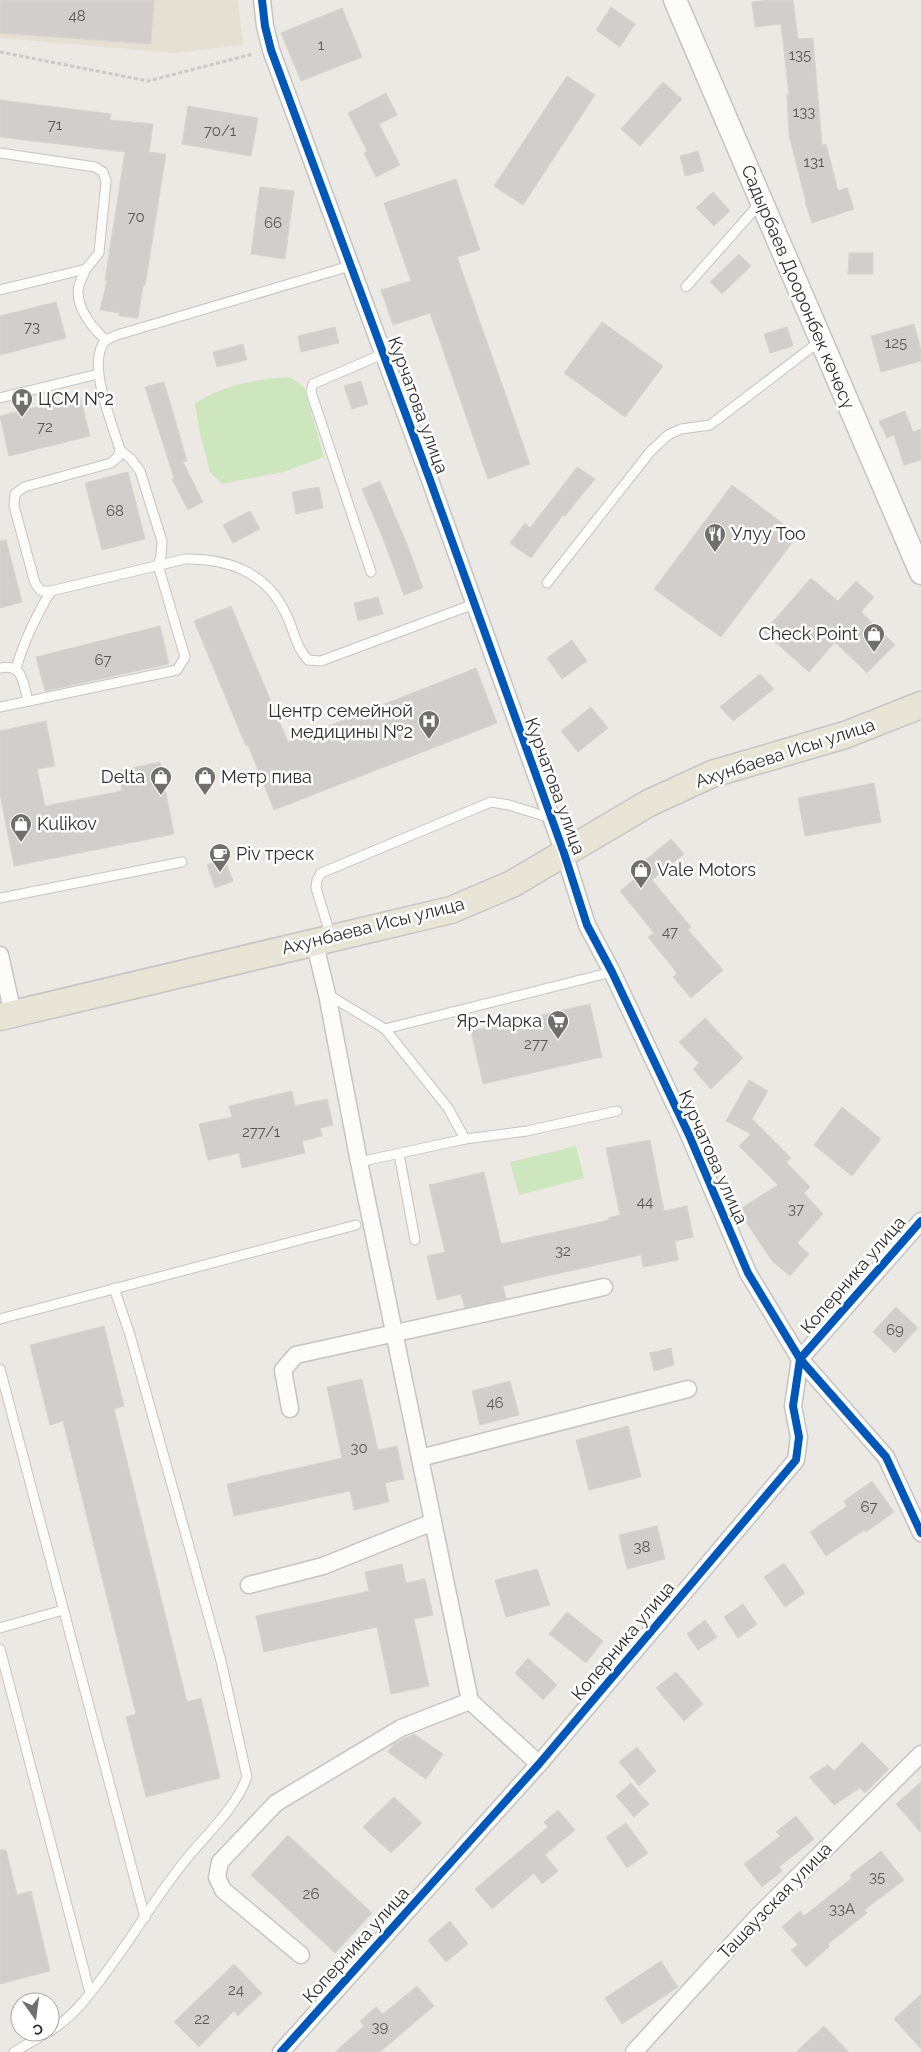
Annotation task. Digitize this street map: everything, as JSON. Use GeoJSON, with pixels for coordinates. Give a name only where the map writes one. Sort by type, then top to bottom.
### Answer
{"type":"FeatureCollection","features":[{"type":"Feature","properties":{"kind":"main road","name":"Садырбаев Дооронбек көчөсү"},"geometry":{"type":"LineString","coordinates":[[675,0],[820,341],[921,572]]}},
{"type":"Feature","properties":{"kind":"main road","name":"Ахунбаева Исы улица"},"geometry":{"type":"LineString","coordinates":[[7,1016],[322,939],[451,910],[512,884],[649,803],[712,774],[845,735],[921,705]]}},
{"type":"Feature","properties":{"kind":"street","name":"Курчатова улица"},"geometry":{"type":"LineString","coordinates":[[262,0],[270,50],[474,604],[564,853],[587,925],[612,972],[689,1135],[748,1273],[800,1359],[886,1457],[921,1532]]}},
{"type":"Feature","properties":{"kind":"street"},"geometry":{"type":"LineString","coordinates":[[322,939],[327,994],[359,1162],[470,1701],[539,1764]]}},
{"type":"Feature","properties":{"kind":"street"},"geometry":{"type":"LineString","coordinates":[[0,955],[7,1016]]}},
{"type":"Feature","properties":{"kind":"street","name":"Коперника улица"},"geometry":{"type":"LineString","coordinates":[[281,2052],[539,1764],[796,1460],[799,1437],[793,1406],[800,1359],[921,1221]]}},
{"type":"Feature","properties":{"kind":"street"},"geometry":{"type":"LineString","coordinates":[[290,1410],[283,1370],[296,1355],[604,1287]]}},
{"type":"Feature","properties":{"kind":"street"},"geometry":{"type":"LineString","coordinates":[[420,1458],[688,1389]]}},
{"type":"Feature","properties":{"kind":"street"},"geometry":{"type":"LineString","coordinates":[[249,1585],[323,1566],[433,1522]]}},
{"type":"Feature","properties":{"kind":"street"},"geometry":{"type":"LineString","coordinates":[[300,1955],[224,1890],[217,1878],[220,1862],[276,1802],[401,1728],[470,1701]]}},
{"type":"Feature","properties":{"kind":"street","name":"Ташаузская улица"},"geometry":{"type":"LineString","coordinates":[[634,2052],[758,1916],[921,1754]]}},
{"type":"Feature","properties":{"kind":"lane"},"geometry":{"type":"LineString","coordinates":[[0,153],[95,167],[103,172],[106,181],[99,253],[86,269],[78,291],[83,312],[106,340]]}},
{"type":"Feature","properties":{"kind":"lane"},"geometry":{"type":"LineString","coordinates":[[686,287],[761,201]]}},
{"type":"Feature","properties":{"kind":"lane"},"geometry":{"type":"LineString","coordinates":[[350,266],[117,335],[106,340],[98,357],[98,374],[120,450],[118,457],[111,463],[24,487],[15,494],[14,506],[35,582],[41,591],[51,591],[185,558],[207,558],[243,569],[268,585],[285,611],[300,651],[308,660],[321,661],[474,604]]}},
{"type":"Feature","properties":{"kind":"lane"},"geometry":{"type":"LineString","coordinates":[[0,290],[86,269]]}},
{"type":"Feature","properties":{"kind":"lane"},"geometry":{"type":"LineString","coordinates":[[546,583],[650,452],[668,435],[681,429],[710,425],[820,341]]}},
{"type":"Feature","properties":{"kind":"lane"},"geometry":{"type":"LineString","coordinates":[[371,572],[311,392],[313,384],[383,354]]}},
{"type":"Feature","properties":{"kind":"lane"},"geometry":{"type":"LineString","coordinates":[[0,398],[98,374]]}},
{"type":"Feature","properties":{"kind":"lane"},"geometry":{"type":"LineString","coordinates":[[0,707],[177,670],[185,657],[158,565],[162,541],[140,471],[131,459],[120,450]]}},
{"type":"Feature","properties":{"kind":"lane"},"geometry":{"type":"LineString","coordinates":[[16,669],[21,650],[34,620],[51,591]]}},
{"type":"Feature","properties":{"kind":"lane"},"geometry":{"type":"LineString","coordinates":[[0,668],[8,666],[16,669],[21,675],[28,701]]}},
{"type":"Feature","properties":{"kind":"lane"},"geometry":{"type":"LineString","coordinates":[[322,939],[316,888],[317,880],[321,873],[491,802],[509,804],[551,818]]}},
{"type":"Feature","properties":{"kind":"lane"},"geometry":{"type":"LineString","coordinates":[[0,898],[182,862]]}},
{"type":"Feature","properties":{"kind":"lane"},"geometry":{"type":"LineString","coordinates":[[385,1029],[612,972]]}},
{"type":"Feature","properties":{"kind":"lane"},"geometry":{"type":"LineString","coordinates":[[327,994],[385,1029],[448,1108],[465,1139]]}},
{"type":"Feature","properties":{"kind":"lane"},"geometry":{"type":"LineString","coordinates":[[359,1162],[465,1139],[527,1131],[617,1111]]}},
{"type":"Feature","properties":{"kind":"lane"},"geometry":{"type":"LineString","coordinates":[[399,1154],[415,1240]]}},
{"type":"Feature","properties":{"kind":"lane"},"geometry":{"type":"LineString","coordinates":[[0,1319],[356,1225]]}},
{"type":"Feature","properties":{"kind":"lane"},"geometry":{"type":"LineString","coordinates":[[60,2024],[90,1993],[178,1870],[241,1794],[247,1777],[220,1661],[130,1336],[114,1288]]}},
{"type":"Feature","properties":{"kind":"lane"},"geometry":{"type":"LineString","coordinates":[[0,1369],[145,1918]]}},
{"type":"Feature","properties":{"kind":"lane"},"geometry":{"type":"LineString","coordinates":[[0,1628],[63,1610]]}},
{"type":"Feature","properties":{"kind":"lane"},"geometry":{"type":"LineString","coordinates":[[0,1649],[90,1993]]}},
{"type":"Feature","properties":{"kind":"lane"},"geometry":{"type":"LineString","coordinates":[[14,2052],[31,2042]]}},
{"type":"Feature","properties":{"kind":"path"},"geometry":{"type":"LineString","coordinates":[[0,52],[148,81],[270,50]]}},
{"type":"Feature","properties":{"kind":"shaded area"},"geometry":{"type":"Polygon","coordinates":[[[0,0],[238,0],[243,45],[175,53],[0,38],[0,0]]]}},
{"type":"Feature","properties":{"kind":"green space"},"geometry":{"type":"Polygon","coordinates":[[[290,377],[304,387],[324,457],[283,472],[222,484],[210,472],[200,434],[195,403],[229,387],[265,379],[290,377]]]}},
{"type":"Feature","properties":{"kind":"green space"},"geometry":{"type":"Polygon","coordinates":[[[576,1146],[584,1178],[519,1195],[510,1162],[576,1146]]]}},
{"type":"Feature","properties":{"kind":"building"},"geometry":{"type":"Polygon","coordinates":[[[0,0],[154,0],[151,44],[0,33],[0,0]]]}},
{"type":"Feature","properties":{"kind":"building"},"geometry":{"type":"Polygon","coordinates":[[[793,0],[798,39],[813,38],[822,145],[826,144],[838,191],[847,188],[854,209],[812,223],[789,135],[787,95],[789,95],[781,24],[755,27],[752,2],[793,0]]]}},
{"type":"Feature","properties":{"kind":"building"},"geometry":{"type":"Polygon","coordinates":[[[611,7],[635,24],[620,47],[596,30],[611,7]]]}},
{"type":"Feature","properties":{"kind":"building"},"geometry":{"type":"Polygon","coordinates":[[[342,8],[362,57],[301,81],[281,33],[342,8]]]}},
{"type":"Feature","properties":{"kind":"building"},"geometry":{"type":"Polygon","coordinates":[[[567,76],[595,95],[523,205],[494,186],[567,76]]]}},
{"type":"Feature","properties":{"kind":"building"},"geometry":{"type":"Polygon","coordinates":[[[663,82],[682,99],[640,146],[621,129],[663,82]]]}},
{"type":"Feature","properties":{"kind":"building"},"geometry":{"type":"Polygon","coordinates":[[[386,93],[397,115],[379,124],[400,165],[376,177],[364,153],[367,151],[348,113],[386,93]]]}},
{"type":"Feature","properties":{"kind":"building"},"geometry":{"type":"Polygon","coordinates":[[[0,100],[111,114],[110,120],[153,124],[149,152],[166,154],[145,286],[143,286],[138,318],[119,316],[120,313],[100,310],[107,281],[105,280],[125,152],[0,137],[0,100]]]}},
{"type":"Feature","properties":{"kind":"building"},"geometry":{"type":"Polygon","coordinates":[[[188,106],[258,118],[251,156],[182,144],[188,106]]]}},
{"type":"Feature","properties":{"kind":"building"},"geometry":{"type":"Polygon","coordinates":[[[698,151],[704,171],[685,176],[680,156],[698,151]]]}},
{"type":"Feature","properties":{"kind":"building"},"geometry":{"type":"Polygon","coordinates":[[[456,179],[480,250],[457,257],[530,464],[488,479],[430,313],[393,325],[381,290],[411,281],[384,203],[456,179]]]}},
{"type":"Feature","properties":{"kind":"building"},"geometry":{"type":"Polygon","coordinates":[[[260,187],[294,191],[285,259],[251,254],[260,187]]]}},
{"type":"Feature","properties":{"kind":"building"},"geometry":{"type":"Polygon","coordinates":[[[713,192],[730,211],[714,226],[696,208],[713,192]]]}},
{"type":"Feature","properties":{"kind":"building"},"geometry":{"type":"Polygon","coordinates":[[[849,253],[873,253],[873,274],[848,274],[849,253]]]}},
{"type":"Feature","properties":{"kind":"building"},"geometry":{"type":"Polygon","coordinates":[[[739,254],[751,266],[722,294],[710,282],[739,254]]]}},
{"type":"Feature","properties":{"kind":"building"},"geometry":{"type":"Polygon","coordinates":[[[56,302],[66,338],[0,355],[0,316],[56,302]]]}},
{"type":"Feature","properties":{"kind":"building"},"geometry":{"type":"Polygon","coordinates":[[[602,322],[663,366],[625,417],[564,373],[602,322]]]}},
{"type":"Feature","properties":{"kind":"building"},"geometry":{"type":"Polygon","coordinates":[[[914,324],[921,350],[921,361],[881,372],[871,336],[914,324]]]}},
{"type":"Feature","properties":{"kind":"building"},"geometry":{"type":"Polygon","coordinates":[[[335,327],[339,343],[301,352],[298,336],[335,327]]]}},
{"type":"Feature","properties":{"kind":"building"},"geometry":{"type":"Polygon","coordinates":[[[787,327],[793,346],[770,353],[764,334],[787,327]]]}},
{"type":"Feature","properties":{"kind":"building"},"geometry":{"type":"Polygon","coordinates":[[[243,344],[247,360],[217,367],[213,352],[243,344]]]}},
{"type":"Feature","properties":{"kind":"building"},"geometry":{"type":"Polygon","coordinates":[[[361,381],[368,404],[352,409],[344,386],[361,381]]]}},
{"type":"Feature","properties":{"kind":"building"},"geometry":{"type":"Polygon","coordinates":[[[164,382],[187,461],[183,462],[203,502],[188,510],[172,479],[174,478],[145,387],[164,382]]]}},
{"type":"Feature","properties":{"kind":"building"},"geometry":{"type":"Polygon","coordinates":[[[80,396],[90,436],[9,456],[0,416],[80,396]]]}},
{"type":"Feature","properties":{"kind":"building"},"geometry":{"type":"Polygon","coordinates":[[[905,411],[913,432],[921,429],[921,460],[904,465],[894,435],[887,438],[879,421],[905,411]]]}},
{"type":"Feature","properties":{"kind":"building"},"geometry":{"type":"Polygon","coordinates":[[[577,467],[595,479],[565,516],[563,515],[531,558],[510,543],[525,523],[530,528],[577,467]]]}},
{"type":"Feature","properties":{"kind":"building"},"geometry":{"type":"Polygon","coordinates":[[[128,472],[145,539],[102,550],[85,483],[128,472]]]}},
{"type":"Feature","properties":{"kind":"building"},"geometry":{"type":"Polygon","coordinates":[[[380,481],[407,544],[423,588],[404,595],[362,489],[380,481]]]}},
{"type":"Feature","properties":{"kind":"building","name":"Улуу Тоо"},"geometry":{"type":"Polygon","coordinates":[[[732,485],[798,535],[721,637],[654,589],[732,485]]]}},
{"type":"Feature","properties":{"kind":"building"},"geometry":{"type":"Polygon","coordinates":[[[319,487],[323,508],[296,514],[292,492],[319,487]]]}},
{"type":"Feature","properties":{"kind":"building"},"geometry":{"type":"Polygon","coordinates":[[[250,511],[260,529],[233,543],[223,525],[250,511]]]}},
{"type":"Feature","properties":{"kind":"building"},"geometry":{"type":"Polygon","coordinates":[[[6,540],[22,602],[0,608],[0,541],[6,540]]]}},
{"type":"Feature","properties":{"kind":"building"},"geometry":{"type":"Polygon","coordinates":[[[811,578],[838,601],[856,581],[874,597],[861,612],[895,645],[867,673],[835,642],[809,672],[764,632],[811,578]]]}},
{"type":"Feature","properties":{"kind":"building"},"geometry":{"type":"Polygon","coordinates":[[[378,597],[383,614],[358,621],[354,603],[378,597]]]}},
{"type":"Feature","properties":{"kind":"building"},"geometry":{"type":"Polygon","coordinates":[[[231,606],[288,742],[476,668],[497,723],[274,810],[194,621],[231,606]]]}},
{"type":"Feature","properties":{"kind":"building"},"geometry":{"type":"Polygon","coordinates":[[[160,626],[169,664],[45,691],[36,657],[160,626]]]}},
{"type":"Feature","properties":{"kind":"building"},"geometry":{"type":"Polygon","coordinates":[[[572,640],[587,661],[562,679],[547,658],[572,640]]]}},
{"type":"Feature","properties":{"kind":"building"},"geometry":{"type":"Polygon","coordinates":[[[760,674],[774,689],[733,721],[720,707],[760,674]]]}},
{"type":"Feature","properties":{"kind":"building"},"geometry":{"type":"Polygon","coordinates":[[[591,707],[608,728],[578,752],[561,731],[591,707]]]}},
{"type":"Feature","properties":{"kind":"building"},"geometry":{"type":"Polygon","coordinates":[[[46,721],[55,766],[37,769],[45,806],[122,791],[118,771],[160,762],[174,834],[14,866],[0,794],[0,731],[46,721]]]}},
{"type":"Feature","properties":{"kind":"building"},"geometry":{"type":"Polygon","coordinates":[[[874,783],[881,822],[805,836],[798,798],[874,783]]]}},
{"type":"Feature","properties":{"kind":"building"},"geometry":{"type":"Polygon","coordinates":[[[671,839],[684,854],[652,880],[691,927],[688,930],[723,970],[691,998],[673,977],[677,973],[648,937],[654,933],[620,891],[642,873],[637,867],[671,839]]]}},
{"type":"Feature","properties":{"kind":"building","name":"Piv треск"},"geometry":{"type":"Polygon","coordinates":[[[224,858],[233,881],[215,888],[207,865],[224,858]]]}},
{"type":"Feature","properties":{"kind":"building"},"geometry":{"type":"Polygon","coordinates":[[[590,1004],[602,1057],[483,1084],[471,1031],[590,1004]]]}},
{"type":"Feature","properties":{"kind":"building"},"geometry":{"type":"Polygon","coordinates":[[[705,1018],[743,1058],[711,1089],[693,1069],[699,1063],[679,1042],[705,1018]]]}},
{"type":"Feature","properties":{"kind":"building"},"geometry":{"type":"Polygon","coordinates":[[[749,1080],[768,1091],[752,1119],[791,1158],[786,1162],[810,1187],[804,1193],[823,1214],[797,1243],[809,1254],[790,1276],[772,1261],[738,1210],[778,1185],[739,1146],[751,1134],[726,1121],[749,1080]]]}},
{"type":"Feature","properties":{"kind":"building"},"geometry":{"type":"Polygon","coordinates":[[[292,1091],[295,1106],[327,1099],[333,1125],[320,1128],[322,1136],[302,1141],[305,1153],[242,1168],[239,1153],[208,1160],[199,1124],[232,1117],[229,1106],[292,1091]]]}},
{"type":"Feature","properties":{"kind":"building"},"geometry":{"type":"Polygon","coordinates":[[[842,1107],[881,1139],[852,1176],[814,1145],[842,1107]]]}},
{"type":"Feature","properties":{"kind":"building"},"geometry":{"type":"Polygon","coordinates":[[[650,1140],[664,1211],[687,1206],[693,1237],[675,1241],[678,1260],[643,1267],[641,1255],[503,1286],[506,1298],[465,1308],[461,1294],[437,1300],[427,1256],[445,1252],[429,1185],[484,1172],[501,1244],[609,1220],[608,1218],[620,1215],[606,1148],[650,1140]]]}},
{"type":"Feature","properties":{"kind":"building"},"geometry":{"type":"Polygon","coordinates":[[[896,1307],[918,1328],[895,1353],[873,1332],[896,1307]]]}},
{"type":"Feature","properties":{"kind":"building"},"geometry":{"type":"Polygon","coordinates":[[[104,1326],[124,1406],[114,1409],[187,1702],[201,1698],[220,1778],[146,1797],[126,1717],[136,1714],[63,1421],[50,1425],[30,1345],[104,1326]]]}},
{"type":"Feature","properties":{"kind":"building"},"geometry":{"type":"Polygon","coordinates":[[[671,1348],[674,1365],[654,1371],[650,1353],[671,1348]]]}},
{"type":"Feature","properties":{"kind":"building"},"geometry":{"type":"Polygon","coordinates":[[[362,1379],[378,1450],[397,1446],[404,1479],[385,1483],[389,1502],[354,1510],[350,1491],[234,1516],[227,1484],[342,1458],[327,1387],[362,1379]]]}},
{"type":"Feature","properties":{"kind":"building"},"geometry":{"type":"Polygon","coordinates":[[[510,1381],[519,1415],[480,1425],[472,1391],[510,1381]]]}},
{"type":"Feature","properties":{"kind":"building"},"geometry":{"type":"Polygon","coordinates":[[[628,1426],[641,1477],[589,1490],[576,1440],[628,1426]]]}},
{"type":"Feature","properties":{"kind":"building"},"geometry":{"type":"Polygon","coordinates":[[[872,1481],[894,1512],[866,1532],[864,1530],[826,1556],[810,1532],[847,1506],[844,1501],[872,1481]]]}},
{"type":"Feature","properties":{"kind":"building"},"geometry":{"type":"Polygon","coordinates":[[[657,1526],[665,1559],[627,1569],[619,1535],[657,1526]]]}},
{"type":"Feature","properties":{"kind":"building"},"geometry":{"type":"Polygon","coordinates":[[[784,1563],[805,1593],[785,1607],[764,1577],[784,1563]]]}},
{"type":"Feature","properties":{"kind":"building"},"geometry":{"type":"Polygon","coordinates":[[[402,1564],[406,1583],[425,1579],[433,1615],[414,1619],[429,1686],[391,1694],[377,1627],[264,1652],[256,1616],[369,1591],[365,1572],[402,1564]]]}},
{"type":"Feature","properties":{"kind":"building"},"geometry":{"type":"Polygon","coordinates":[[[537,1569],[550,1605],[506,1617],[495,1580],[537,1569]]]}},
{"type":"Feature","properties":{"kind":"building"},"geometry":{"type":"Polygon","coordinates":[[[743,1604],[757,1624],[738,1638],[724,1617],[743,1604]]]}},
{"type":"Feature","properties":{"kind":"building"},"geometry":{"type":"Polygon","coordinates":[[[567,1612],[603,1641],[586,1663],[549,1634],[567,1612]]]}},
{"type":"Feature","properties":{"kind":"building"},"geometry":{"type":"Polygon","coordinates":[[[705,1620],[717,1637],[698,1650],[687,1634],[705,1620]]]}},
{"type":"Feature","properties":{"kind":"building"},"geometry":{"type":"Polygon","coordinates":[[[528,1658],[557,1685],[543,1700],[515,1673],[528,1658]]]}},
{"type":"Feature","properties":{"kind":"building"},"geometry":{"type":"Polygon","coordinates":[[[676,1672],[703,1704],[684,1721],[656,1688],[676,1672]]]}},
{"type":"Feature","properties":{"kind":"building"},"geometry":{"type":"Polygon","coordinates":[[[414,1734],[443,1754],[426,1779],[388,1752],[394,1744],[414,1734]]]}},
{"type":"Feature","properties":{"kind":"building"},"geometry":{"type":"Polygon","coordinates":[[[862,1742],[889,1769],[865,1793],[860,1788],[834,1805],[809,1777],[828,1765],[834,1771],[862,1742]]]}},
{"type":"Feature","properties":{"kind":"building"},"geometry":{"type":"Polygon","coordinates":[[[637,1747],[656,1771],[639,1786],[619,1762],[637,1747]]]}},
{"type":"Feature","properties":{"kind":"building"},"geometry":{"type":"Polygon","coordinates":[[[921,1782],[921,1833],[896,1804],[921,1782]]]}},
{"type":"Feature","properties":{"kind":"building"},"geometry":{"type":"Polygon","coordinates":[[[631,1783],[649,1804],[634,1817],[616,1796],[631,1783]]]}},
{"type":"Feature","properties":{"kind":"building"},"geometry":{"type":"Polygon","coordinates":[[[394,1797],[422,1823],[391,1853],[363,1827],[394,1797]]]}},
{"type":"Feature","properties":{"kind":"building"},"geometry":{"type":"Polygon","coordinates":[[[558,1810],[575,1830],[545,1855],[558,1871],[542,1884],[534,1873],[492,1909],[475,1889],[548,1827],[544,1822],[558,1810]]]}},
{"type":"Feature","properties":{"kind":"building"},"geometry":{"type":"Polygon","coordinates":[[[796,1816],[814,1839],[779,1867],[782,1871],[762,1887],[744,1864],[780,1836],[776,1832],[796,1816]]]}},
{"type":"Feature","properties":{"kind":"building"},"geometry":{"type":"Polygon","coordinates":[[[626,1823],[648,1853],[627,1868],[606,1837],[626,1823]]]}},
{"type":"Feature","properties":{"kind":"building"},"geometry":{"type":"Polygon","coordinates":[[[288,1835],[372,1913],[335,1953],[251,1875],[288,1835]]]}},
{"type":"Feature","properties":{"kind":"building"},"geometry":{"type":"Polygon","coordinates":[[[0,1850],[6,1850],[17,1895],[31,1891],[50,1971],[0,1984],[0,1850]]]}},
{"type":"Feature","properties":{"kind":"building"},"geometry":{"type":"Polygon","coordinates":[[[881,1851],[904,1880],[864,1910],[867,1913],[828,1944],[830,1946],[806,1967],[791,1950],[798,1945],[782,1927],[800,1911],[804,1916],[852,1878],[850,1875],[881,1851]]]}},
{"type":"Feature","properties":{"kind":"building"},"geometry":{"type":"Polygon","coordinates":[[[450,1921],[468,1944],[446,1962],[428,1940],[450,1921]]]}},
{"type":"Feature","properties":{"kind":"building"},"geometry":{"type":"Polygon","coordinates":[[[661,1961],[678,1987],[622,2024],[605,1998],[661,1961]]]}},
{"type":"Feature","properties":{"kind":"building"},"geometry":{"type":"Polygon","coordinates":[[[234,1964],[262,1993],[238,2016],[234,2011],[199,2047],[174,2022],[234,1964]]]}},
{"type":"Feature","properties":{"kind":"building"},"geometry":{"type":"Polygon","coordinates":[[[417,1986],[434,2006],[380,2052],[335,2052],[364,2026],[360,2021],[376,2007],[383,2014],[417,1986]]]}},
{"type":"Feature","properties":{"kind":"building"},"geometry":{"type":"Polygon","coordinates":[[[921,1994],[921,2049],[894,2019],[921,1994]]]}},
{"type":"Feature","properties":{"kind":"building"},"geometry":{"type":"Polygon","coordinates":[[[824,2026],[849,2052],[796,2052],[824,2026]]]}},
{"type":"Feature","properties":{"kind":"cycle path"},"geometry":{"type":"LineString","coordinates":[[262,0],[265,26],[271,50],[430,480],[564,853],[587,925],[612,972],[689,1135],[748,1273],[800,1359],[886,1457],[921,1533]]}},
{"type":"Feature","properties":{"kind":"cycle path"},"geometry":{"type":"LineString","coordinates":[[281,2052],[539,1764],[796,1460],[799,1437],[793,1406],[800,1359],[921,1221]]}},
{"type":"Feature","properties":{"kind":"place","name":"ЦСМ №2"},"geometry":{"type":"Point","coordinates":[22,418]}},
{"type":"Feature","properties":{"kind":"place","name":"Улуу Тоо"},"geometry":{"type":"Point","coordinates":[715,553]}},
{"type":"Feature","properties":{"kind":"place","name":"Check Point"},"geometry":{"type":"Point","coordinates":[874,653]}},
{"type":"Feature","properties":{"kind":"place","name":"Центр семейной медицины №2"},"geometry":{"type":"Point","coordinates":[429,740]}},
{"type":"Feature","properties":{"kind":"place","name":"Delta"},"geometry":{"type":"Point","coordinates":[161,796]}},
{"type":"Feature","properties":{"kind":"place","name":"Метр пива"},"geometry":{"type":"Point","coordinates":[205,796]}},
{"type":"Feature","properties":{"kind":"place","name":"Kulikov"},"geometry":{"type":"Point","coordinates":[21,843]}},
{"type":"Feature","properties":{"kind":"place","name":"Piv треск"},"geometry":{"type":"Point","coordinates":[220,873]}},
{"type":"Feature","properties":{"kind":"place","name":"Vale Motors"},"geometry":{"type":"Point","coordinates":[641,889]}},
{"type":"Feature","properties":{"kind":"place","name":"Яр-Марка"},"geometry":{"type":"Point","coordinates":[558,1040]}}]}
